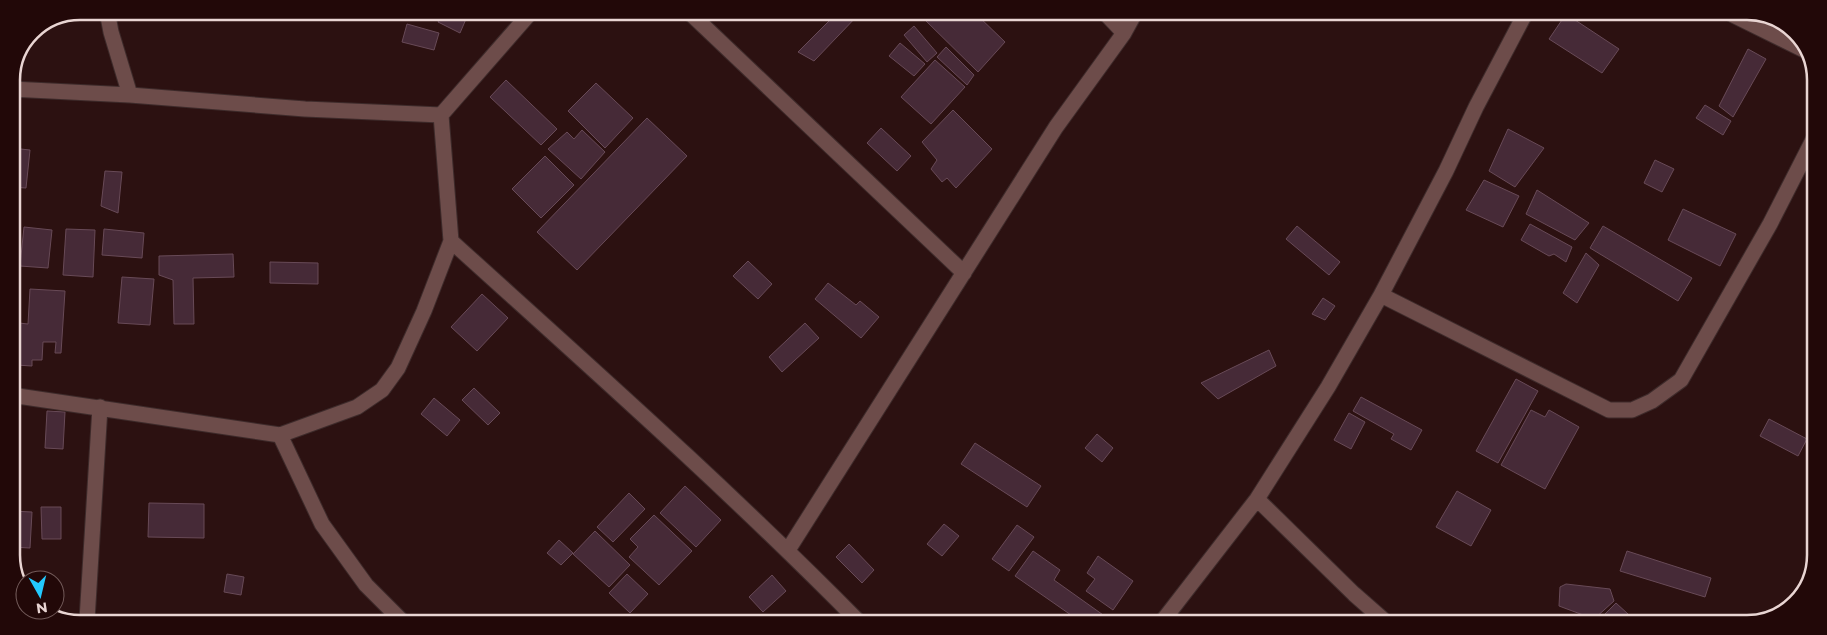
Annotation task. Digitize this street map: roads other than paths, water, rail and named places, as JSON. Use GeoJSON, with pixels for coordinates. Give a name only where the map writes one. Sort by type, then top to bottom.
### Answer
{"type":"FeatureCollection","features":[{"type":"Feature","properties":{"kind":"street"},"geometry":{"type":"LineString","coordinates":[[109,20],[130,95]]}},
{"type":"Feature","properties":{"kind":"street"},"geometry":{"type":"LineString","coordinates":[[20,396],[280,435],[356,407],[382,390],[398,368],[424,311],[450,241],[441,115],[524,20]]}},
{"type":"Feature","properties":{"kind":"street"},"geometry":{"type":"LineString","coordinates":[[698,20],[964,273]]}},
{"type":"Feature","properties":{"kind":"street"},"geometry":{"type":"LineString","coordinates":[[1112,20],[1124,33]]}},
{"type":"Feature","properties":{"kind":"street"},"geometry":{"type":"LineString","coordinates":[[788,550],[1056,127],[1132,20]]}},
{"type":"Feature","properties":{"kind":"street"},"geometry":{"type":"LineString","coordinates":[[1166,615],[1257,499],[1328,387],[1381,295],[1522,20]]}},
{"type":"Feature","properties":{"kind":"street"},"geometry":{"type":"LineString","coordinates":[[1743,20],[1796,45]]}},
{"type":"Feature","properties":{"kind":"street"},"geometry":{"type":"LineString","coordinates":[[20,89],[130,95],[305,109],[441,115]]}},
{"type":"Feature","properties":{"kind":"street"},"geometry":{"type":"LineString","coordinates":[[1381,295],[1609,410],[1632,410],[1652,401],[1681,380],[1770,224],[1807,152]]}},
{"type":"Feature","properties":{"kind":"street"},"geometry":{"type":"LineString","coordinates":[[450,241],[688,456],[788,550],[852,615]]}},
{"type":"Feature","properties":{"kind":"street"},"geometry":{"type":"LineString","coordinates":[[87,615],[100,407]]}},
{"type":"Feature","properties":{"kind":"street"},"geometry":{"type":"LineString","coordinates":[[280,435],[322,524],[366,584],[396,615]]}},
{"type":"Feature","properties":{"kind":"street"},"geometry":{"type":"LineString","coordinates":[[1257,499],[1378,615]]}}]}
